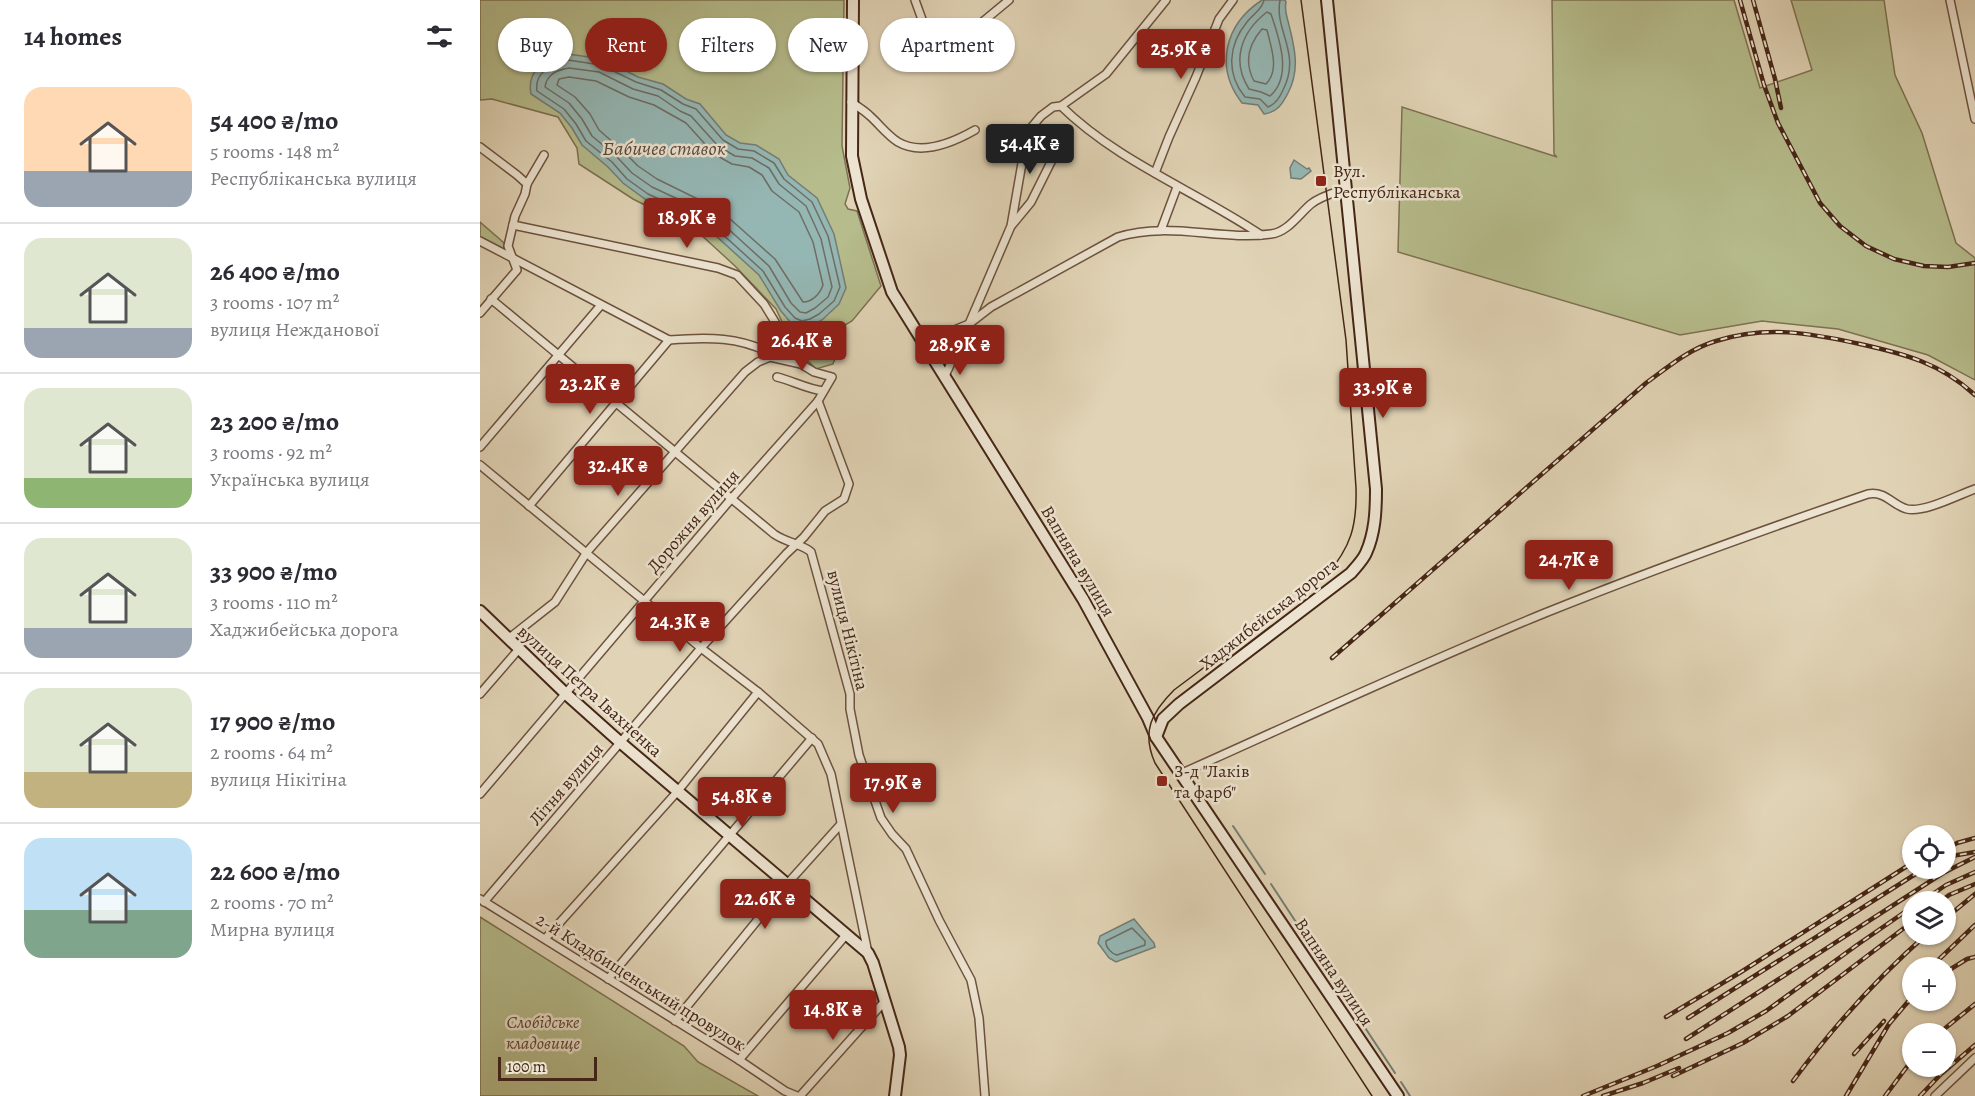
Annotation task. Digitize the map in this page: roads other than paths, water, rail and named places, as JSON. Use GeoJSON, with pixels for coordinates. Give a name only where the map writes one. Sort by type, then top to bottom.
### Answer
{"type":"FeatureCollection","features":[{"type":"Feature","properties":{"kind":"street","name":"Вапняна вулиця"},"geometry":{"type":"LineString","coordinates":[[853,0],[852,156],[861,199],[892,292],[1083,599],[1148,718],[1156,737],[1398,1096]]}},
{"type":"Feature","properties":{"kind":"street"},"geometry":{"type":"LineString","coordinates":[[915,0],[933,51],[945,53],[1009,0]]}},
{"type":"Feature","properties":{"kind":"street"},"geometry":{"type":"LineString","coordinates":[[944,378],[1011,226],[1030,129],[1053,107],[1061,106],[1107,74],[1166,0]]}},
{"type":"Feature","properties":{"kind":"street"},"geometry":{"type":"LineString","coordinates":[[1155,173],[1219,19],[1233,0]]}},
{"type":"Feature","properties":{"kind":"street","name":"Хаджибейська дорога"},"geometry":{"type":"LineString","coordinates":[[1156,737],[1163,719],[1179,704],[1351,573],[1366,554],[1376,514],[1376,489],[1327,0]]}},
{"type":"Feature","properties":{"kind":"street"},"geometry":{"type":"LineString","coordinates":[[1950,0],[1975,119]]}},
{"type":"Feature","properties":{"kind":"street"},"geometry":{"type":"LineString","coordinates":[[851,102],[870,115],[883,130],[900,143],[924,147],[954,141],[975,130]]}},
{"type":"Feature","properties":{"kind":"street"},"geometry":{"type":"LineString","coordinates":[[1061,106],[1094,134],[1177,187],[1262,235]]}},
{"type":"Feature","properties":{"kind":"street"},"geometry":{"type":"LineString","coordinates":[[1011,226],[1031,202],[1053,158],[1067,139]]}},
{"type":"Feature","properties":{"kind":"street"},"geometry":{"type":"LineString","coordinates":[[480,147],[527,184]]}},
{"type":"Feature","properties":{"kind":"street"},"geometry":{"type":"LineString","coordinates":[[480,313],[516,270],[508,246],[513,225],[527,184],[544,155]]}},
{"type":"Feature","properties":{"kind":"street"},"geometry":{"type":"LineString","coordinates":[[1161,230],[1177,187]]}},
{"type":"Feature","properties":{"kind":"street"},"geometry":{"type":"LineString","coordinates":[[919,336],[951,333],[969,324],[1000,302],[1119,237],[1133,232],[1161,230],[1262,235],[1280,231],[1312,204],[1345,189]]}},
{"type":"Feature","properties":{"kind":"street"},"geometry":{"type":"LineString","coordinates":[[513,225],[718,268],[737,275],[764,304],[801,364]]}},
{"type":"Feature","properties":{"kind":"street"},"geometry":{"type":"LineString","coordinates":[[480,241],[669,340],[731,339],[757,346],[780,359]]}},
{"type":"Feature","properties":{"kind":"street","name":"вулиця Нікітіна"},"geometry":{"type":"LineString","coordinates":[[491,299],[774,534],[809,549],[850,694],[850,709],[859,755],[881,818],[906,849],[939,920],[971,980],[979,1018],[985,1096]]}},
{"type":"Feature","properties":{"kind":"street"},"geometry":{"type":"LineString","coordinates":[[480,447],[601,305]]}},
{"type":"Feature","properties":{"kind":"street"},"geometry":{"type":"LineString","coordinates":[[529,506],[669,340]]}},
{"type":"Feature","properties":{"kind":"street"},"geometry":{"type":"LineString","coordinates":[[508,639],[555,602],[587,552],[674,450],[745,372],[758,362],[770,357],[801,364]]}},
{"type":"Feature","properties":{"kind":"street","name":"Дорожня вулиця"},"geometry":{"type":"LineString","coordinates":[[480,794],[731,499],[818,401],[832,377],[814,372],[801,364]]}},
{"type":"Feature","properties":{"kind":"street"},"geometry":{"type":"LineString","coordinates":[[777,377],[813,390],[823,391]]}},
{"type":"Feature","properties":{"kind":"street","name":"Літня вулиця"},"geometry":{"type":"LineString","coordinates":[[482,901],[701,648],[804,537],[825,511],[844,499],[849,484],[818,401]]}},
{"type":"Feature","properties":{"kind":"street"},"geometry":{"type":"LineString","coordinates":[[480,465],[701,648],[758,692],[812,738],[823,753],[828,764],[868,953],[900,1055],[895,1096]]}},
{"type":"Feature","properties":{"kind":"street"},"geometry":{"type":"LineString","coordinates":[[1180,774],[1533,618],[1743,537],[1868,494],[1881,494],[1900,506],[1913,510],[1975,489]]}},
{"type":"Feature","properties":{"kind":"street","name":"вулиця Петра Івахненка"},"geometry":{"type":"LineString","coordinates":[[480,611],[565,693],[676,792],[868,953]]}},
{"type":"Feature","properties":{"kind":"street"},"geometry":{"type":"LineString","coordinates":[[480,694],[519,649]]}},
{"type":"Feature","properties":{"kind":"street"},"geometry":{"type":"LineString","coordinates":[[545,939],[676,792],[758,692]]}},
{"type":"Feature","properties":{"kind":"street"},"geometry":{"type":"LineString","coordinates":[[608,979],[812,738]]}},
{"type":"Feature","properties":{"kind":"street"},"geometry":{"type":"LineString","coordinates":[[675,1021],[787,884],[840,825]]}},
{"type":"Feature","properties":{"kind":"street","name":"2-й Кладбищенський провулок"},"geometry":{"type":"LineString","coordinates":[[482,901],[739,1060],[785,1091],[798,1096]]}},
{"type":"Feature","properties":{"kind":"street"},"geometry":{"type":"LineString","coordinates":[[739,1060],[846,935]]}},
{"type":"Feature","properties":{"kind":"street"},"geometry":{"type":"LineString","coordinates":[[798,1096],[884,1002]]}},
{"type":"Feature","properties":{"kind":"street"},"geometry":{"type":"LineString","coordinates":[[1935,1096],[1975,1058]]}},
{"type":"Feature","properties":{"kind":"water"},"geometry":{"type":"Polygon","coordinates":[[[1262,0],[1285,0],[1295,59],[1294,76],[1286,97],[1276,110],[1264,114],[1258,105],[1242,103],[1233,89],[1226,61],[1232,34],[1239,21],[1262,0]]]}},
{"type":"Feature","properties":{"kind":"water","name":"Бабичев ставок"},"geometry":{"type":"Polygon","coordinates":[[[573,55],[585,56],[585,72],[628,72],[663,84],[686,99],[700,104],[726,135],[740,143],[756,145],[779,159],[788,175],[817,198],[834,234],[846,288],[839,304],[822,320],[812,325],[801,328],[791,323],[759,275],[705,226],[645,199],[623,183],[582,145],[560,113],[531,94],[535,72],[573,72],[573,55]]]}},
{"type":"Feature","properties":{"kind":"water"},"geometry":{"type":"Polygon","coordinates":[[[1294,160],[1311,171],[1301,179],[1291,178],[1290,168],[1294,160]]]}},
{"type":"Feature","properties":{"kind":"water"},"geometry":{"type":"Polygon","coordinates":[[[1134,919],[1155,947],[1116,962],[1109,958],[1098,943],[1100,936],[1134,919]]]}},
{"type":"Feature","properties":{"kind":"waterway"},"geometry":{"type":"LineString","coordinates":[[1233,826],[1265,874]]}},
{"type":"Feature","properties":{"kind":"waterway"},"geometry":{"type":"LineString","coordinates":[[1271,884],[1309,942]]}},
{"type":"Feature","properties":{"kind":"waterway"},"geometry":{"type":"LineString","coordinates":[[1315,952],[1395,1073]]}},
{"type":"Feature","properties":{"kind":"waterway"},"geometry":{"type":"LineString","coordinates":[[1401,1082],[1410,1096]]}},
{"type":"Feature","properties":{"kind":"tram line"},"geometry":{"type":"LineString","coordinates":[[1301,0],[1346,340],[1356,488],[1354,525],[1347,545],[1326,576],[1166,698],[1151,723],[1149,741],[1155,763],[1372,1096]]}},
{"type":"Feature","properties":{"kind":"railway"},"geometry":{"type":"LineString","coordinates":[[1740,0],[1764,85],[1778,123],[1820,203],[1840,226],[1866,246],[1894,259],[1924,266],[1948,267],[1975,263]]}},
{"type":"Feature","properties":{"kind":"railway"},"geometry":{"type":"LineString","coordinates":[[1753,0],[1781,108]]}},
{"type":"Feature","properties":{"kind":"railway"},"geometry":{"type":"LineString","coordinates":[[1332,658],[1646,383],[1679,359],[1706,344],[1753,333],[1788,332],[1823,337],[1876,348],[1921,361],[1949,375],[1975,395]]}},
{"type":"Feature","properties":{"kind":"railway"},"geometry":{"type":"LineString","coordinates":[[1956,844],[1975,838]]}},
{"type":"Feature","properties":{"kind":"railway"},"geometry":{"type":"LineString","coordinates":[[1956,855],[1975,852]]}},
{"type":"Feature","properties":{"kind":"railway"},"geometry":{"type":"LineString","coordinates":[[1686,1039],[1943,873],[1975,857]]}},
{"type":"Feature","properties":{"kind":"railway"},"geometry":{"type":"LineString","coordinates":[[1666,1017],[1902,869]]}},
{"type":"Feature","properties":{"kind":"railway"},"geometry":{"type":"LineString","coordinates":[[1937,891],[1975,872]]}},
{"type":"Feature","properties":{"kind":"railway"},"geometry":{"type":"LineString","coordinates":[[1688,1018],[1908,879]]}},
{"type":"Feature","properties":{"kind":"railway"},"geometry":{"type":"LineString","coordinates":[[1956,892],[1975,884]]}},
{"type":"Feature","properties":{"kind":"railway"},"geometry":{"type":"LineString","coordinates":[[1956,910],[1975,894]]}},
{"type":"Feature","properties":{"kind":"railway"},"geometry":{"type":"LineString","coordinates":[[1583,1096],[1657,1066],[1728,1033],[1766,1011],[1902,914]]}},
{"type":"Feature","properties":{"kind":"railway"},"geometry":{"type":"LineString","coordinates":[[1942,957],[1975,925]]}},
{"type":"Feature","properties":{"kind":"railway"},"geometry":{"type":"LineString","coordinates":[[1673,1076],[1743,1043],[1788,1016],[1902,930]]}},
{"type":"Feature","properties":{"kind":"railway"},"geometry":{"type":"LineString","coordinates":[[1793,1081],[1856,1004],[1915,945]]}},
{"type":"Feature","properties":{"kind":"railway"},"geometry":{"type":"LineString","coordinates":[[1956,966],[1975,957]]}},
{"type":"Feature","properties":{"kind":"railway"},"geometry":{"type":"LineString","coordinates":[[1952,1023],[1975,1004]]}},
{"type":"Feature","properties":{"kind":"railway"},"geometry":{"type":"LineString","coordinates":[[1846,1096],[1889,1024],[1902,1009]]}},
{"type":"Feature","properties":{"kind":"railway"},"geometry":{"type":"LineString","coordinates":[[1854,1054],[1884,1021]]}},
{"type":"Feature","properties":{"kind":"railway"},"geometry":{"type":"LineString","coordinates":[[1920,1096],[1941,1074],[1975,1045]]}},
{"type":"Feature","properties":{"kind":"railway"},"geometry":{"type":"LineString","coordinates":[[1603,1096],[1679,1068]]}},
{"type":"Feature","properties":{"kind":"railway"},"geometry":{"type":"LineString","coordinates":[[1885,1096],[1902,1073]]}},
{"type":"Feature","properties":{"kind":"place","name":"Вул. Республіканська"},"geometry":{"type":"Point","coordinates":[1321,181]}},
{"type":"Feature","properties":{"kind":"place","name":"З-д \"Лаків та фарб\""},"geometry":{"type":"Point","coordinates":[1162,781]}},
{"type":"Feature","properties":{"kind":"park label","name":"Слобідське кладовище"},"geometry":{"type":"Point","coordinates":[543,1032]}}]}
